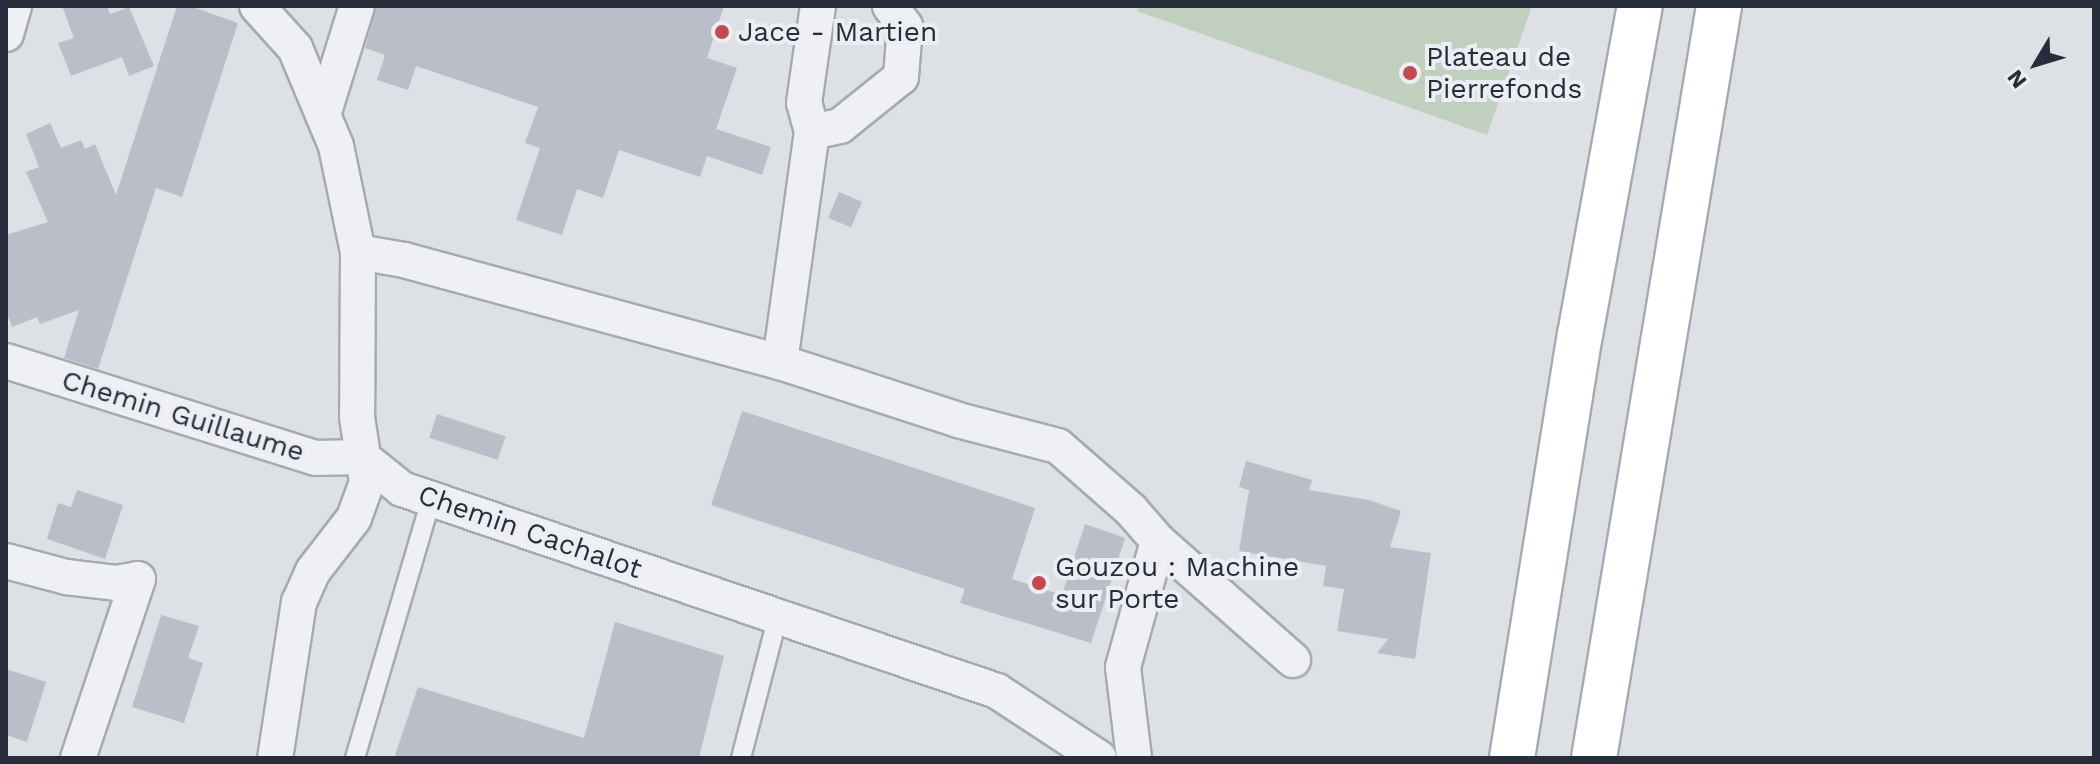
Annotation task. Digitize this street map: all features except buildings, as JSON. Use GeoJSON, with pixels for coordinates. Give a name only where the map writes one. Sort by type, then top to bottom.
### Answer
{"type":"FeatureCollection","features":[{"type":"Feature","properties":{"kind":"highway"},"geometry":{"type":"LineString","coordinates":[[1512,758],[1580,335],[1640,6]]}},
{"type":"Feature","properties":{"kind":"highway"},"geometry":{"type":"LineString","coordinates":[[1594,758],[1719,6]]}},
{"type":"Feature","properties":{"kind":"street"},"geometry":{"type":"LineString","coordinates":[[6,34],[14,6]]}},
{"type":"Feature","properties":{"kind":"street"},"geometry":{"type":"LineString","coordinates":[[257,6],[295,48],[336,146],[358,252],[357,417],[367,482],[354,518],[313,571],[299,602],[275,758]]}},
{"type":"Feature","properties":{"kind":"street"},"geometry":{"type":"LineString","coordinates":[[323,115],[357,6]]}},
{"type":"Feature","properties":{"kind":"street"},"geometry":{"type":"LineString","coordinates":[[780,362],[812,132],[804,103],[818,6]]}},
{"type":"Feature","properties":{"kind":"street"},"geometry":{"type":"LineString","coordinates":[[812,132],[840,126],[901,77],[905,26],[890,6]]}},
{"type":"Feature","properties":{"kind":"street"},"geometry":{"type":"LineString","coordinates":[[358,252],[404,260],[780,362],[958,420],[1058,446],[1131,510],[1158,541],[1293,660]]}},
{"type":"Feature","properties":{"kind":"street","name":"Chemin Guillaume"},"geometry":{"type":"LineString","coordinates":[[6,361],[315,458],[362,457]]}},
{"type":"Feature","properties":{"kind":"street","name":"Chemin Cachalot"},"geometry":{"type":"LineString","coordinates":[[362,457],[402,489],[997,691],[1099,758]]}},
{"type":"Feature","properties":{"kind":"street"},"geometry":{"type":"LineString","coordinates":[[1134,758],[1123,667],[1158,541]]}},
{"type":"Feature","properties":{"kind":"street"},"geometry":{"type":"LineString","coordinates":[[6,561],[66,577],[116,583],[138,579],[78,758]]}},
{"type":"Feature","properties":{"kind":"lane"},"geometry":{"type":"LineString","coordinates":[[355,758],[431,499]]}},
{"type":"Feature","properties":{"kind":"lane"},"geometry":{"type":"LineString","coordinates":[[741,758],[778,616]]}},
{"type":"Feature","properties":{"kind":"green space","name":"Plateau de Pierrefonds"},"geometry":{"type":"Polygon","coordinates":[[[1139,6],[1532,6],[1487,135],[1137,11],[1139,6]]]}},
{"type":"Feature","properties":{"kind":"place","name":"Jace - Martien"},"geometry":{"type":"Point","coordinates":[722,32]}},
{"type":"Feature","properties":{"kind":"place","name":"Plateau de Pierrefonds"},"geometry":{"type":"Point","coordinates":[1410,73]}},
{"type":"Feature","properties":{"kind":"place","name":"Gouzou : Machine sur Porte"},"geometry":{"type":"Point","coordinates":[1039,583]}}]}
